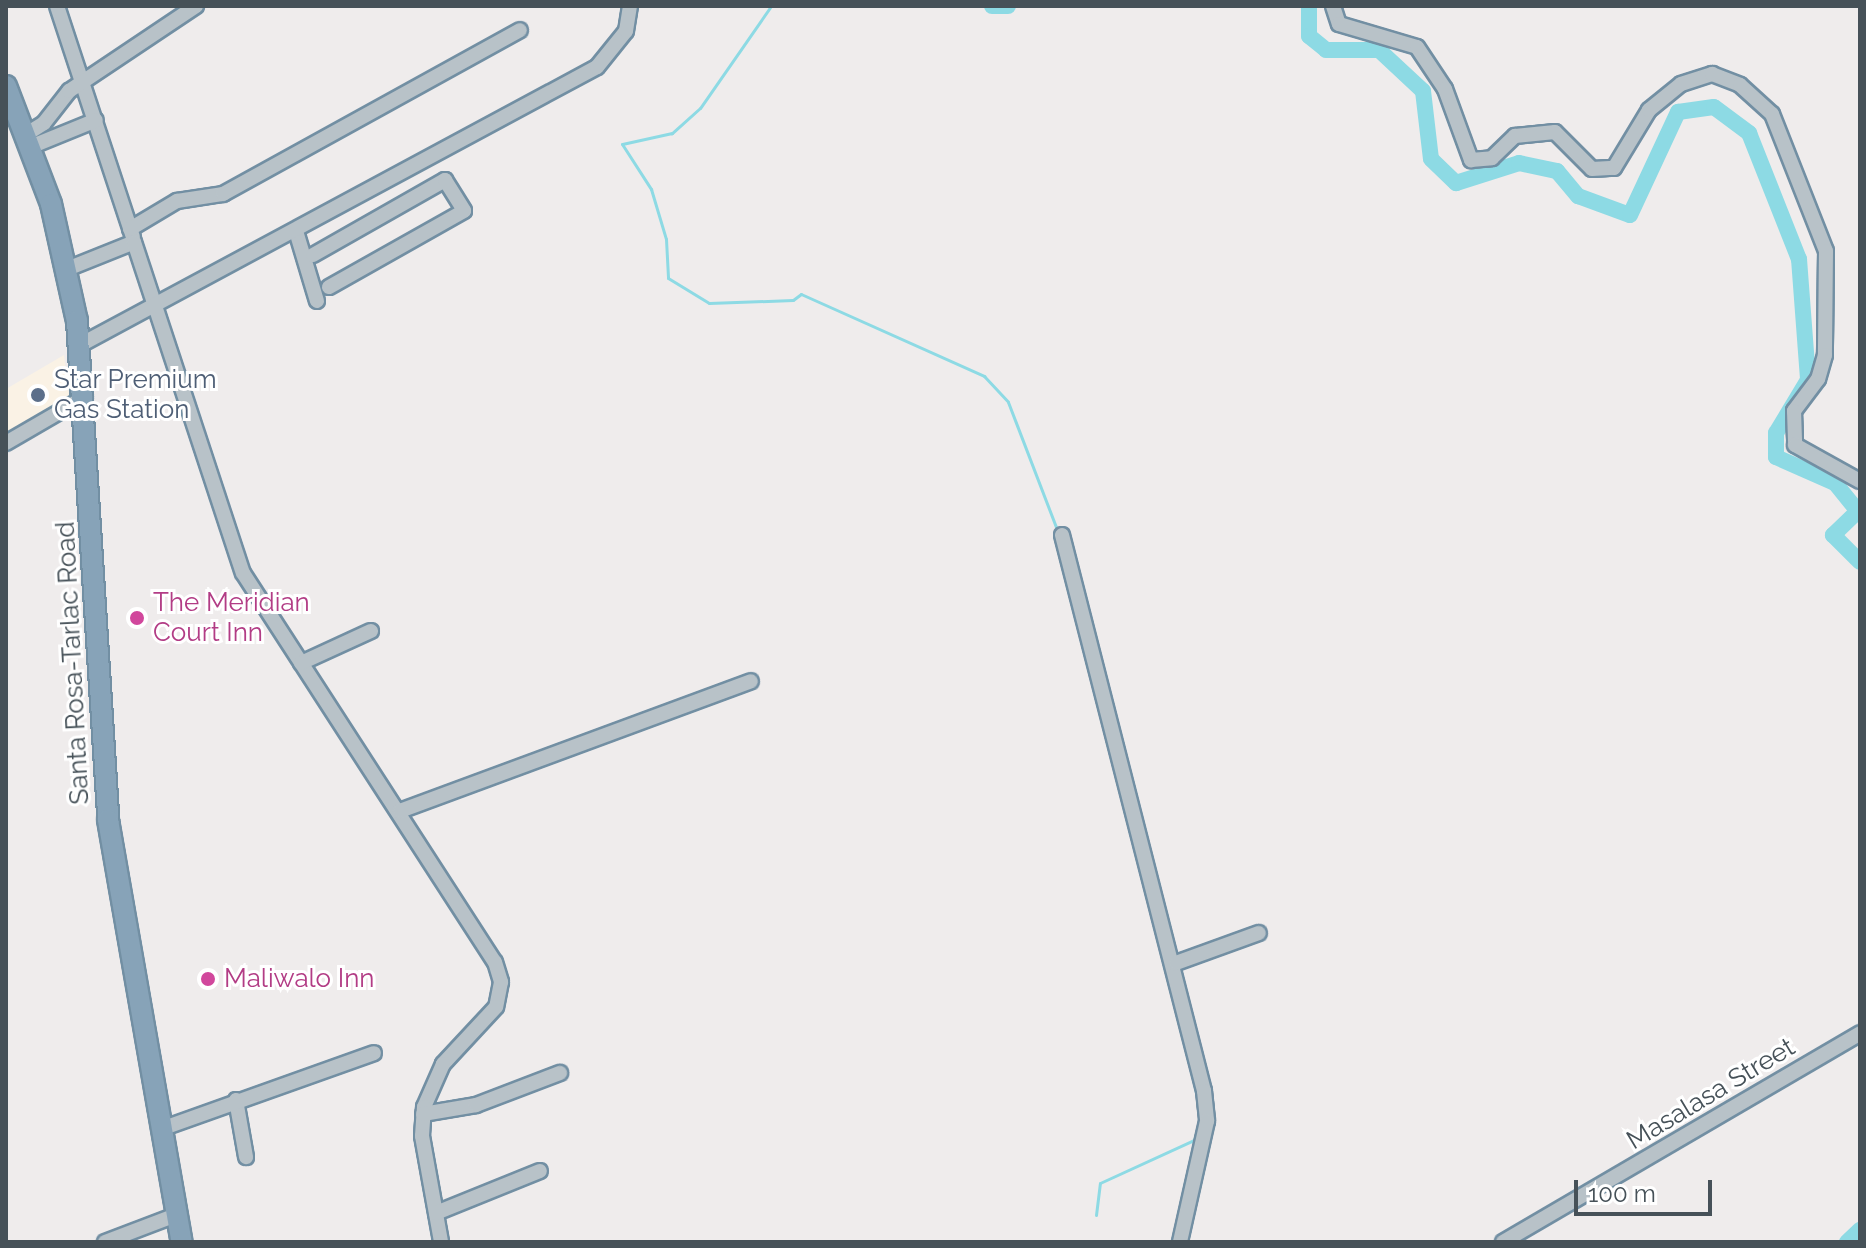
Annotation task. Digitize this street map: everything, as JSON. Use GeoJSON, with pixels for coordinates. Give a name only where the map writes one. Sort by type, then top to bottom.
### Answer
{"type":"FeatureCollection","features":[{"type":"Feature","properties":{"kind":"highway","name":"Santa Rosa-Tarlac Road"},"geometry":{"type":"LineString","coordinates":[[6,86],[28,141],[67,269],[80,345],[103,779],[182,1242]]}},
{"type":"Feature","properties":{"kind":"street"},"geometry":{"type":"LineString","coordinates":[[57,6],[240,566],[493,958],[501,982],[493,1013],[440,1069],[423,1114],[441,1242]]}},
{"type":"Feature","properties":{"kind":"street"},"geometry":{"type":"LineString","coordinates":[[28,141],[69,91],[85,84],[196,6]]}},
{"type":"Feature","properties":{"kind":"street"},"geometry":{"type":"LineString","coordinates":[[80,345],[597,67],[626,31],[630,6]]}},
{"type":"Feature","properties":{"kind":"street"},"geometry":{"type":"LineString","coordinates":[[1333,6],[1339,24],[1417,47],[1445,89],[1471,160],[1492,158],[1515,136],[1555,132],[1592,169],[1614,168],[1649,110],[1681,84],[1712,74],[1751,95],[1772,114],[1826,251],[1825,355],[1818,379],[1794,411],[1792,434],[1803,455],[1860,481]]}},
{"type":"Feature","properties":{"kind":"street"},"geometry":{"type":"LineString","coordinates":[[67,269],[132,235],[177,201],[223,194],[520,30]]}},
{"type":"Feature","properties":{"kind":"street"},"geometry":{"type":"LineString","coordinates":[[28,141],[96,120]]}},
{"type":"Feature","properties":{"kind":"street"},"geometry":{"type":"LineString","coordinates":[[313,255],[445,180],[464,211],[329,287]]}},
{"type":"Feature","properties":{"kind":"street"},"geometry":{"type":"LineString","coordinates":[[379,186],[392,210]]}},
{"type":"Feature","properties":{"kind":"street"},"geometry":{"type":"LineString","coordinates":[[296,231],[317,301]]}},
{"type":"Feature","properties":{"kind":"street"},"geometry":{"type":"LineString","coordinates":[[6,443],[85,397]]}},
{"type":"Feature","properties":{"kind":"street"},"geometry":{"type":"LineString","coordinates":[[1062,535],[1103,663],[1125,801],[1176,963],[1207,1115],[1180,1242]]}},
{"type":"Feature","properties":{"kind":"street"},"geometry":{"type":"LineString","coordinates":[[301,663],[371,631]]}},
{"type":"Feature","properties":{"kind":"street"},"geometry":{"type":"LineString","coordinates":[[400,811],[751,681]]}},
{"type":"Feature","properties":{"kind":"street"},"geometry":{"type":"LineString","coordinates":[[1176,963],[1259,933]]}},
{"type":"Feature","properties":{"kind":"street","name":"Masalasa Street"},"geometry":{"type":"LineString","coordinates":[[1503,1242],[1860,1033]]}},
{"type":"Feature","properties":{"kind":"street"},"geometry":{"type":"LineString","coordinates":[[161,1129],[374,1053]]}},
{"type":"Feature","properties":{"kind":"street"},"geometry":{"type":"LineString","coordinates":[[423,1114],[476,1105],[560,1073]]}},
{"type":"Feature","properties":{"kind":"street"},"geometry":{"type":"LineString","coordinates":[[236,1100],[246,1157]]}},
{"type":"Feature","properties":{"kind":"street"},"geometry":{"type":"LineString","coordinates":[[436,1213],[540,1171]]}},
{"type":"Feature","properties":{"kind":"street"},"geometry":{"type":"LineString","coordinates":[[105,1242],[176,1215]]}},
{"type":"Feature","properties":{"kind":"shaded area","name":"Star Premium Gas Station"},"geometry":{"type":"Polygon","coordinates":[[[64,355],[70,402],[6,436],[6,389],[64,355]]]}},
{"type":"Feature","properties":{"kind":"waterway"},"geometry":{"type":"LineString","coordinates":[[771,6],[700,108],[672,133],[622,144],[651,189],[666,239],[668,278],[709,303],[793,300],[801,294],[984,376],[1008,402],[1058,532]]}},
{"type":"Feature","properties":{"kind":"waterway"},"geometry":{"type":"LineString","coordinates":[[992,6],[1008,6]]}},
{"type":"Feature","properties":{"kind":"waterway"},"geometry":{"type":"LineString","coordinates":[[1309,6],[1309,36],[1326,50],[1379,50],[1423,91],[1431,159],[1456,183],[1519,163],[1557,171],[1578,196],[1630,215],[1678,112],[1714,107],[1749,133],[1799,259],[1808,380],[1776,433],[1776,457],[1835,483],[1858,511],[1833,535],[1860,562]]}},
{"type":"Feature","properties":{"kind":"waterway"},"geometry":{"type":"LineString","coordinates":[[1094,687],[1147,897]]}},
{"type":"Feature","properties":{"kind":"waterway"},"geometry":{"type":"LineString","coordinates":[[1189,1059],[1198,1102]]}},
{"type":"Feature","properties":{"kind":"waterway"},"geometry":{"type":"LineString","coordinates":[[1096,1215],[1100,1183],[1194,1140],[1199,1125]]}},
{"type":"Feature","properties":{"kind":"waterway"},"geometry":{"type":"LineString","coordinates":[[1847,1242],[1860,1230]]}},
{"type":"Feature","properties":{"kind":"place","name":"Star Premium Gas Station"},"geometry":{"type":"Point","coordinates":[38,395]}},
{"type":"Feature","properties":{"kind":"place","name":"The Meridian Court Inn"},"geometry":{"type":"Point","coordinates":[137,618]}},
{"type":"Feature","properties":{"kind":"place","name":"Maliwalo Inn"},"geometry":{"type":"Point","coordinates":[208,979]}}]}
